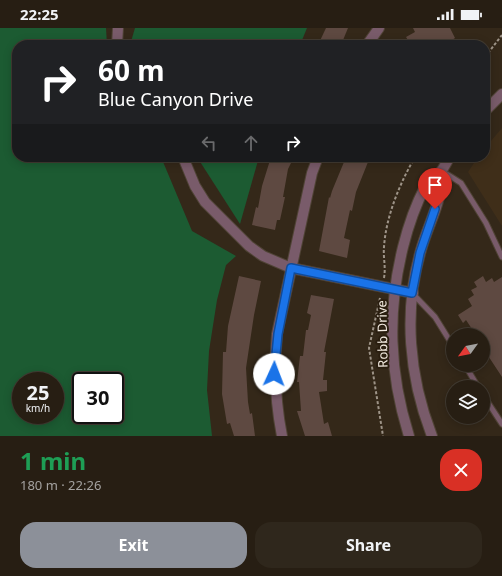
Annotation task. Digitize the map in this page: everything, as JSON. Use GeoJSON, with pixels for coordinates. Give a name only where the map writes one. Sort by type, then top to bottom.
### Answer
{"type":"FeatureCollection","features":[{"type":"Feature","properties":{"kind":"street"},"geometry":{"type":"LineString","coordinates":[[117,40],[118,28]]}},
{"type":"Feature","properties":{"kind":"street"},"geometry":{"type":"LineString","coordinates":[[371,40],[379,28]]}},
{"type":"Feature","properties":{"kind":"street"},"geometry":{"type":"LineString","coordinates":[[490,106],[502,94]]}},
{"type":"Feature","properties":{"kind":"street"},"geometry":{"type":"LineString","coordinates":[[185,162],[195,186],[205,202],[249,246],[262,256],[291,268],[412,293]]}},
{"type":"Feature","properties":{"kind":"street"},"geometry":{"type":"LineString","coordinates":[[282,436],[274,388],[274,361],[291,268],[312,173],[316,162]]}},
{"type":"Feature","properties":{"kind":"street","name":"Robb Drive"},"geometry":{"type":"LineString","coordinates":[[409,436],[401,406],[393,358],[392,312],[395,290],[406,236],[418,201],[429,181],[442,171],[447,162]]}},
{"type":"Feature","properties":{"kind":"street","name":"Robb Drive"},"geometry":{"type":"LineString","coordinates":[[432,436],[419,397],[411,354],[410,327],[412,293],[420,253],[442,189],[442,171]]}},
{"type":"Feature","properties":{"kind":"lane"},"geometry":{"type":"LineString","coordinates":[[442,171],[462,183],[486,223],[502,257]]}},
{"type":"Feature","properties":{"kind":"lane"},"geometry":{"type":"LineString","coordinates":[[412,293],[435,317],[446,335]]}},
{"type":"Feature","properties":{"kind":"lane"},"geometry":{"type":"LineString","coordinates":[[490,406],[502,424]]}},
{"type":"Feature","properties":{"kind":"path"},"geometry":{"type":"LineString","coordinates":[[490,51],[502,35]]}},
{"type":"Feature","properties":{"kind":"shaded area"},"geometry":{"type":"Polygon","coordinates":[[[502,128],[502,226],[468,172],[475,162],[490,162],[490,142],[502,128]]]}},
{"type":"Feature","properties":{"kind":"green space"},"geometry":{"type":"Polygon","coordinates":[[[0,28],[106,28],[107,40],[12,40],[12,162],[163,162],[192,231],[236,256],[226,265],[217,300],[209,351],[207,390],[212,436],[0,436],[0,28]]]}},
{"type":"Feature","properties":{"kind":"green space"},"geometry":{"type":"Polygon","coordinates":[[[135,28],[307,28],[302,40],[131,40],[135,28]]]}},
{"type":"Feature","properties":{"kind":"green space"},"geometry":{"type":"Polygon","coordinates":[[[200,162],[258,162],[240,224],[200,162]]]}},
{"type":"Feature","properties":{"kind":"building"},"geometry":{"type":"Polygon","coordinates":[[[326,28],[348,28],[343,40],[320,40],[326,28]]]}},
{"type":"Feature","properties":{"kind":"building"},"geometry":{"type":"Polygon","coordinates":[[[413,28],[450,28],[455,38],[452,40],[408,40],[406,37],[415,32],[413,28]]]}},
{"type":"Feature","properties":{"kind":"building"},"geometry":{"type":"Polygon","coordinates":[[[269,162],[292,162],[288,169],[283,197],[285,197],[280,220],[277,220],[275,230],[252,225],[256,207],[258,208],[262,186],[269,162]]]}},
{"type":"Feature","properties":{"kind":"building"},"geometry":{"type":"Polygon","coordinates":[[[344,162],[368,162],[356,192],[352,211],[350,210],[344,238],[350,240],[347,258],[319,251],[329,197],[330,198],[344,162]]]}},
{"type":"Feature","properties":{"kind":"building"},"geometry":{"type":"Polygon","coordinates":[[[239,276],[261,281],[246,368],[248,402],[250,414],[252,413],[255,436],[234,436],[230,423],[227,424],[222,394],[223,352],[226,352],[228,326],[239,276]]]}},
{"type":"Feature","properties":{"kind":"building"},"geometry":{"type":"Polygon","coordinates":[[[483,276],[486,282],[492,278],[494,282],[502,277],[502,377],[490,359],[490,328],[471,328],[466,320],[463,323],[458,315],[472,306],[468,299],[474,295],[471,290],[477,287],[474,282],[483,276]]]}},
{"type":"Feature","properties":{"kind":"building"},"geometry":{"type":"Polygon","coordinates":[[[311,295],[334,299],[324,352],[326,352],[323,380],[327,380],[327,391],[319,392],[324,424],[328,422],[332,436],[305,436],[297,411],[301,411],[299,382],[297,382],[300,356],[303,356],[306,330],[308,330],[311,315],[307,313],[311,295]]]}},
{"type":"Feature","properties":{"kind":"route"},"geometry":{"type":"LineString","coordinates":[[274,374],[274,361],[278,334],[291,268],[412,293],[420,253],[435,209]]}}]}
